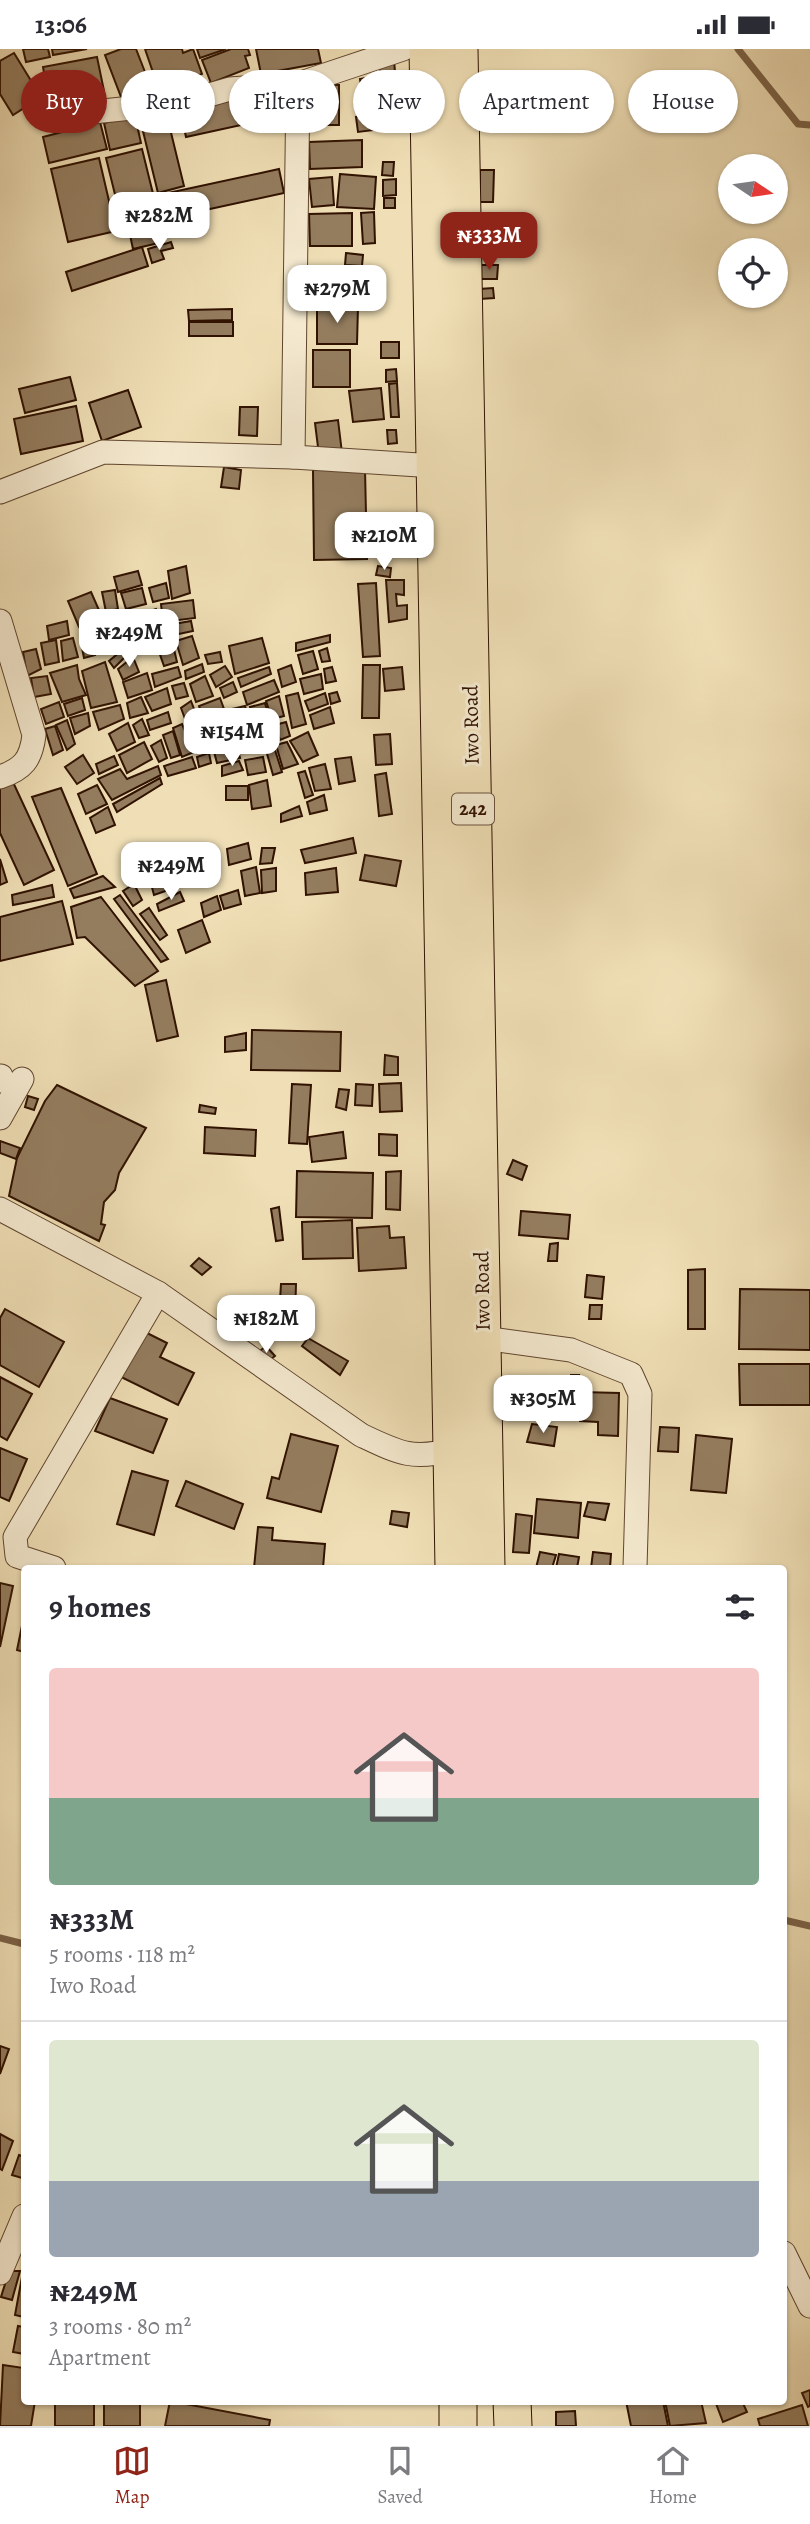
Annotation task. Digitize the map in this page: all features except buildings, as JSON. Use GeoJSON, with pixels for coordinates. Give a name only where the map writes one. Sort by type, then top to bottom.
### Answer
{"type":"FeatureCollection","features":[{"type":"Feature","properties":{"kind":"main road","name":"Iwo Road"},"geometry":{"type":"LineString","coordinates":[[428,49],[435,466],[483,1338],[486,1565]]}},
{"type":"Feature","properties":{"kind":"main road","name":"Iwo Road"},"geometry":{"type":"LineString","coordinates":[[454,1565],[459,49]]}},
{"type":"Feature","properties":{"kind":"main road"},"geometry":{"type":"LineString","coordinates":[[458,2405],[458,2426]]}},
{"type":"Feature","properties":{"kind":"main road"},"geometry":{"type":"LineString","coordinates":[[512,2405],[513,2426]]}},
{"type":"Feature","properties":{"kind":"street"},"geometry":{"type":"LineString","coordinates":[[339,70],[403,49]]}},
{"type":"Feature","properties":{"kind":"street"},"geometry":{"type":"LineString","coordinates":[[107,111],[181,103],[229,89]]}},
{"type":"Feature","properties":{"kind":"street"},"geometry":{"type":"LineString","coordinates":[[293,457],[297,133]]}},
{"type":"Feature","properties":{"kind":"street"},"geometry":{"type":"LineString","coordinates":[[0,492],[103,452],[293,457],[435,466]]}},
{"type":"Feature","properties":{"kind":"street"},"geometry":{"type":"LineString","coordinates":[[0,621],[34,735],[32,753],[20,770],[0,777]]}},
{"type":"Feature","properties":{"kind":"street"},"geometry":{"type":"LineString","coordinates":[[0,1118],[7,1079]]}},
{"type":"Feature","properties":{"kind":"street"},"geometry":{"type":"LineString","coordinates":[[0,1209],[158,1293],[361,1435],[397,1452],[425,1457],[453,1450]]}},
{"type":"Feature","properties":{"kind":"street"},"geometry":{"type":"LineString","coordinates":[[45,1565],[17,1556],[15,1537],[158,1293]]}},
{"type":"Feature","properties":{"kind":"street"},"geometry":{"type":"LineString","coordinates":[[483,1338],[571,1350],[631,1374],[640,1394],[635,1565]]}},
{"type":"Feature","properties":{"kind":"street"},"geometry":{"type":"LineString","coordinates":[[0,2273],[21,2223]]}},
{"type":"Feature","properties":{"kind":"street"},"geometry":{"type":"LineString","coordinates":[[787,2259],[810,2306]]}},
{"type":"Feature","properties":{"kind":"waterway"},"geometry":{"type":"LineString","coordinates":[[738,49],[798,124],[810,125]]}},
{"type":"Feature","properties":{"kind":"waterway"},"geometry":{"type":"LineString","coordinates":[[787,1921],[810,1926]]}},
{"type":"Feature","properties":{"kind":"waterway"},"geometry":{"type":"LineString","coordinates":[[0,1938],[21,1943]]}}]}
